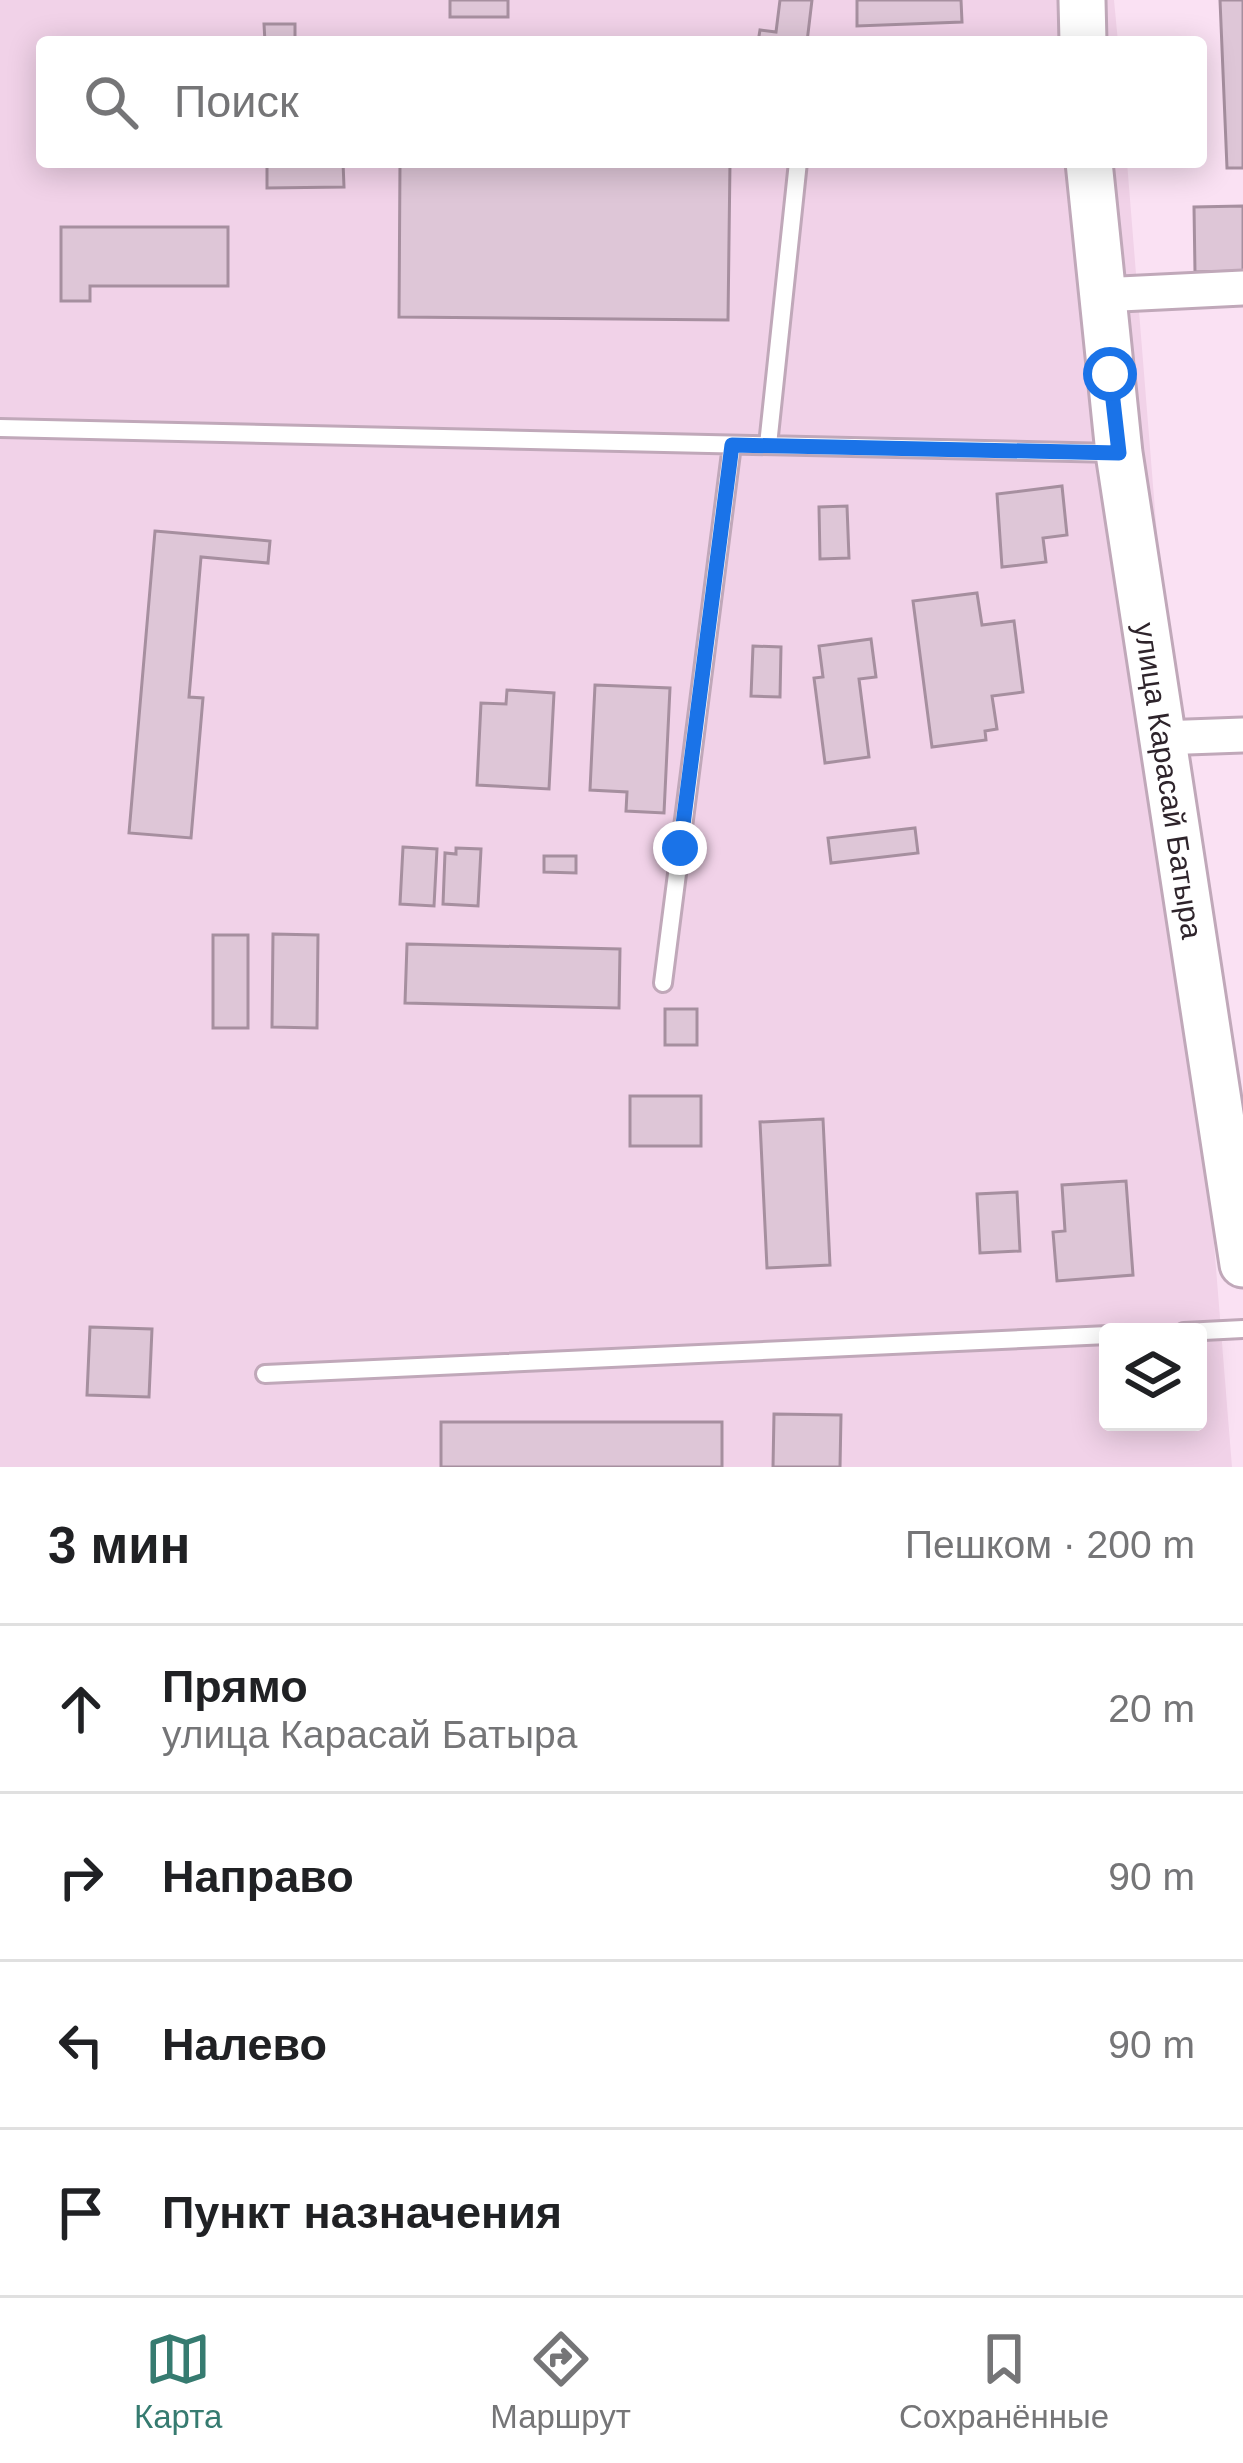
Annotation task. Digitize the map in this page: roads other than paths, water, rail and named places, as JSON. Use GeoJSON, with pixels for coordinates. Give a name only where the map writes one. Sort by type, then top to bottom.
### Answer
{"type":"FeatureCollection","features":[{"type":"Feature","properties":{"kind":"main road"},"geometry":{"type":"LineString","coordinates":[[1082,0],[1083,36]]}},
{"type":"Feature","properties":{"kind":"main road","name":"улица Карасай Батыра"},"geometry":{"type":"LineString","coordinates":[[1089,168],[1119,453],[1243,1264]]}},
{"type":"Feature","properties":{"kind":"street"},"geometry":{"type":"LineString","coordinates":[[1100,295],[1243,288]]}},
{"type":"Feature","properties":{"kind":"street"},"geometry":{"type":"LineString","coordinates":[[1160,739],[1243,735]]}},
{"type":"Feature","properties":{"kind":"lane"},"geometry":{"type":"LineString","coordinates":[[768,446],[797,168]]}},
{"type":"Feature","properties":{"kind":"lane"},"geometry":{"type":"LineString","coordinates":[[0,428],[1119,453]]}},
{"type":"Feature","properties":{"kind":"lane"},"geometry":{"type":"LineString","coordinates":[[663,983],[732,445]]}},
{"type":"Feature","properties":{"kind":"lane"},"geometry":{"type":"LineString","coordinates":[[1207,1331],[1243,1329]]}},
{"type":"Feature","properties":{"kind":"lane"},"geometry":{"type":"LineString","coordinates":[[265,1374],[1099,1336]]}}]}
